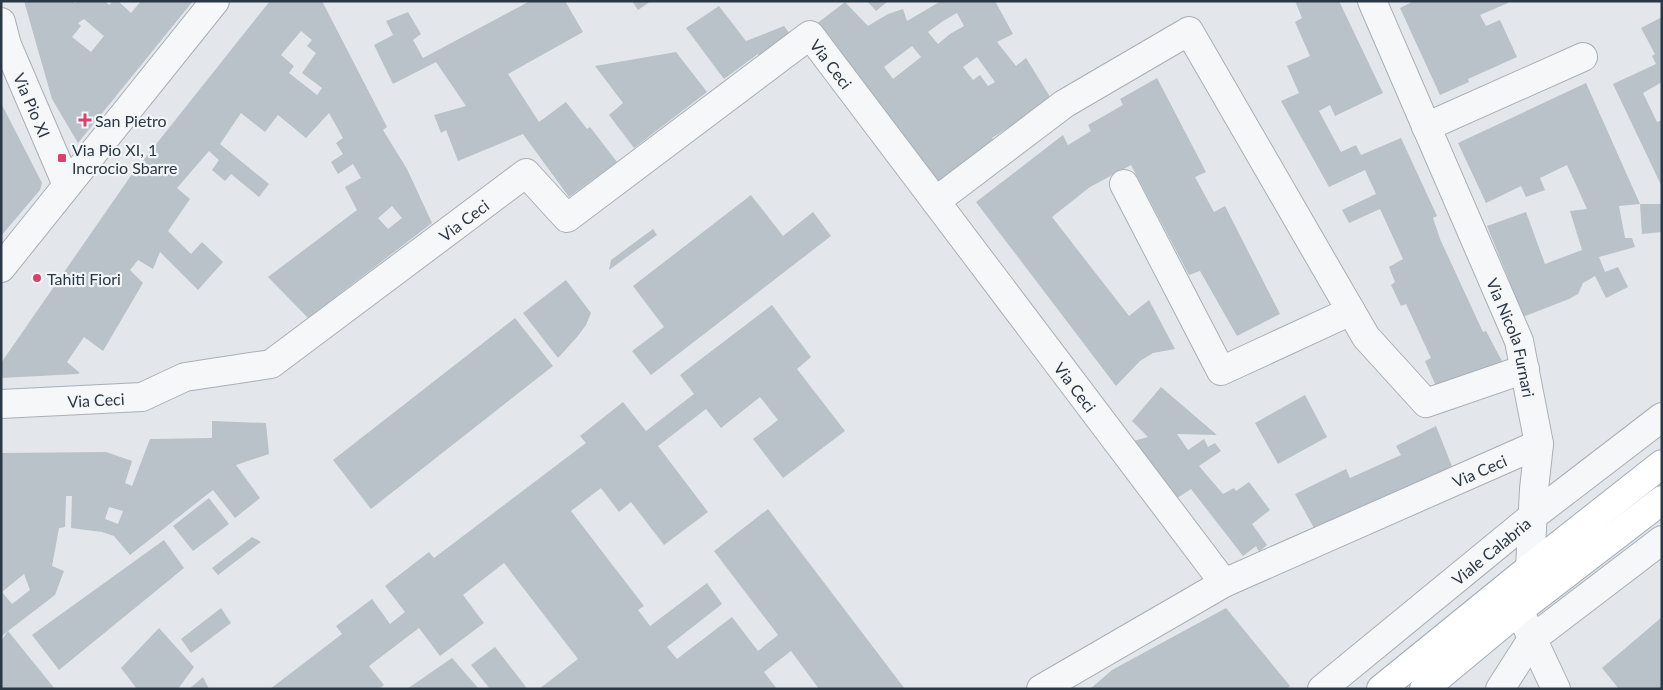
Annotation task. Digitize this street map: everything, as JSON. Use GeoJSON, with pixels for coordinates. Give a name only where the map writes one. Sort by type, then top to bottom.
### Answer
{"type":"FeatureCollection","features":[{"type":"Feature","properties":{"kind":"main road"},"geometry":{"type":"LineString","coordinates":[[1381,689],[1662,464]]}},
{"type":"Feature","properties":{"kind":"main road"},"geometry":{"type":"LineString","coordinates":[[1424,689],[1519,610],[1662,500]]}},
{"type":"Feature","properties":{"kind":"street"},"geometry":{"type":"LineString","coordinates":[[1,268],[214,1]]}},
{"type":"Feature","properties":{"kind":"street","name":"Via Nicola Furnari"},"geometry":{"type":"LineString","coordinates":[[1372,1],[1519,341],[1539,444],[1534,489],[1530,568],[1519,610]]}},
{"type":"Feature","properties":{"kind":"street","name":"Via Pio XI"},"geometry":{"type":"LineString","coordinates":[[1,22],[7,46],[67,185]]}},
{"type":"Feature","properties":{"kind":"street"},"geometry":{"type":"LineString","coordinates":[[936,201],[1064,104],[1189,31],[1366,337],[1426,403],[1525,369]]}},
{"type":"Feature","properties":{"kind":"street","name":"Via Ceci"},"geometry":{"type":"LineString","coordinates":[[1,404],[142,397],[185,377],[271,364],[526,173],[566,218],[810,35],[1224,583],[1539,444]]}},
{"type":"Feature","properties":{"kind":"street"},"geometry":{"type":"LineString","coordinates":[[1426,127],[1584,57]]}},
{"type":"Feature","properties":{"kind":"street"},"geometry":{"type":"LineString","coordinates":[[1124,184],[1221,371],[1351,311]]}},
{"type":"Feature","properties":{"kind":"street","name":"Viale Calabria"},"geometry":{"type":"LineString","coordinates":[[1322,689],[1534,516],[1662,417]]}},
{"type":"Feature","properties":{"kind":"street"},"geometry":{"type":"LineString","coordinates":[[1500,689],[1532,639],[1662,540]]}},
{"type":"Feature","properties":{"kind":"street"},"geometry":{"type":"LineString","coordinates":[[1041,689],[1224,583]]}},
{"type":"Feature","properties":{"kind":"street"},"geometry":{"type":"LineString","coordinates":[[1519,610],[1556,689]]}},
{"type":"Feature","properties":{"kind":"building"},"geometry":{"type":"Polygon","coordinates":[[[24,1],[74,1],[74,3],[81,1],[105,1],[109,5],[113,1],[118,1],[131,13],[141,1],[193,1],[78,143],[52,99],[24,1]],[[84,19],[78,23],[81,26],[72,37],[91,52],[104,36],[84,19]]]}},
{"type":"Feature","properties":{"kind":"building"},"geometry":{"type":"Polygon","coordinates":[[[270,1],[322,1],[387,127],[383,130],[407,169],[432,223],[308,318],[268,277],[357,210],[345,187],[361,178],[353,164],[338,174],[331,162],[343,154],[336,143],[343,138],[329,113],[306,138],[278,115],[265,132],[241,113],[220,144],[269,184],[259,197],[231,174],[225,181],[212,170],[219,160],[209,151],[177,188],[190,199],[168,231],[191,254],[202,242],[223,262],[198,290],[160,252],[153,269],[138,260],[130,270],[143,283],[103,351],[84,337],[67,362],[80,373],[1,378],[1,363],[130,177],[270,1]],[[301,31],[281,55],[294,66],[289,73],[317,95],[322,88],[302,73],[316,53],[307,46],[312,40],[301,31]],[[392,206],[378,218],[388,229],[402,218],[392,206]]]}},
{"type":"Feature","properties":{"kind":"building"},"geometry":{"type":"Polygon","coordinates":[[[530,1],[565,1],[583,32],[508,74],[539,122],[566,102],[587,129],[590,127],[617,162],[569,197],[523,134],[458,161],[446,130],[441,133],[434,115],[466,106],[436,62],[393,84],[374,45],[393,35],[386,21],[408,12],[421,34],[413,40],[423,58],[530,1]]]}},
{"type":"Feature","properties":{"kind":"building"},"geometry":{"type":"Polygon","coordinates":[[[632,1],[651,1],[638,10],[632,1]]]}},
{"type":"Feature","properties":{"kind":"building"},"geometry":{"type":"Polygon","coordinates":[[[867,1],[888,1],[876,11],[867,1]]]}},
{"type":"Feature","properties":{"kind":"building"},"geometry":{"type":"Polygon","coordinates":[[[941,1],[995,1],[1013,34],[997,42],[1016,66],[1026,58],[1052,100],[992,138],[996,145],[941,187],[811,28],[845,2],[868,26],[888,14],[903,9],[907,21],[941,1]],[[957,13],[928,32],[938,44],[964,26],[957,13]],[[912,46],[884,67],[893,79],[921,57],[912,46]],[[977,57],[963,67],[973,80],[980,75],[988,86],[995,82],[977,57]]]}},
{"type":"Feature","properties":{"kind":"building"},"geometry":{"type":"Polygon","coordinates":[[[1295,1],[1339,1],[1383,93],[1335,116],[1330,105],[1319,111],[1341,152],[1356,145],[1361,155],[1401,138],[1437,216],[1433,218],[1440,239],[1483,332],[1486,331],[1504,365],[1439,393],[1425,361],[1431,358],[1406,304],[1401,306],[1391,285],[1395,282],[1389,267],[1403,259],[1380,209],[1349,223],[1342,210],[1376,194],[1365,170],[1329,187],[1281,101],[1299,93],[1287,66],[1310,56],[1295,22],[1302,18],[1295,1]]]}},
{"type":"Feature","properties":{"kind":"building"},"geometry":{"type":"Polygon","coordinates":[[[1414,1],[1507,1],[1508,3],[1480,15],[1486,26],[1500,20],[1517,57],[1468,79],[1469,82],[1440,95],[1400,8],[1414,1]]]}},
{"type":"Feature","properties":{"kind":"building"},"geometry":{"type":"Polygon","coordinates":[[[719,6],[746,41],[784,26],[795,41],[765,63],[758,54],[724,79],[686,28],[719,6]]]}},
{"type":"Feature","properties":{"kind":"building"},"geometry":{"type":"Polygon","coordinates":[[[1662,17],[1662,82],[1643,93],[1657,122],[1662,120],[1662,187],[1613,84],[1656,64],[1652,56],[1655,54],[1641,28],[1662,17]]]}},
{"type":"Feature","properties":{"kind":"building"},"geometry":{"type":"Polygon","coordinates":[[[676,52],[707,92],[634,148],[609,115],[623,103],[595,66],[676,52]]]}},
{"type":"Feature","properties":{"kind":"building"},"geometry":{"type":"Polygon","coordinates":[[[1157,78],[1206,172],[1195,177],[1214,212],[1225,206],[1280,314],[1237,336],[1200,271],[1189,275],[1131,165],[1090,187],[1052,217],[1129,316],[1149,300],[1175,349],[1153,353],[1140,361],[1116,386],[976,202],[1063,135],[1068,145],[1091,131],[1088,125],[1123,105],[1120,99],[1157,78]]]}},
{"type":"Feature","properties":{"kind":"building"},"geometry":{"type":"Polygon","coordinates":[[[1586,83],[1640,204],[1619,206],[1625,238],[1632,238],[1635,247],[1599,257],[1605,272],[1618,267],[1628,287],[1606,298],[1595,276],[1583,283],[1578,294],[1520,318],[1509,280],[1487,226],[1526,212],[1545,264],[1582,250],[1570,211],[1587,209],[1567,165],[1540,178],[1545,190],[1526,197],[1521,186],[1486,203],[1458,143],[1586,83]]]}},
{"type":"Feature","properties":{"kind":"building"},"geometry":{"type":"Polygon","coordinates":[[[1,103],[42,183],[40,190],[1,236],[1,103]]]}},
{"type":"Feature","properties":{"kind":"building"},"geometry":{"type":"Polygon","coordinates":[[[751,195],[783,236],[813,212],[831,236],[651,375],[632,351],[664,327],[633,286],[751,195]]]}},
{"type":"Feature","properties":{"kind":"building"},"geometry":{"type":"Polygon","coordinates":[[[1640,204],[1662,204],[1662,232],[1642,234],[1640,204]]]}},
{"type":"Feature","properties":{"kind":"building"},"geometry":{"type":"Polygon","coordinates":[[[653,229],[657,235],[609,270],[611,260],[653,229]]]}},
{"type":"Feature","properties":{"kind":"building"},"geometry":{"type":"Polygon","coordinates":[[[566,280],[591,313],[586,325],[558,358],[523,313],[566,280]]]}},
{"type":"Feature","properties":{"kind":"building"},"geometry":{"type":"Polygon","coordinates":[[[772,305],[811,357],[797,369],[845,431],[783,478],[753,439],[778,420],[760,397],[721,428],[706,409],[658,446],[708,512],[664,545],[631,502],[619,512],[601,488],[571,511],[644,606],[638,610],[650,626],[707,583],[722,604],[667,647],[677,659],[732,617],[758,651],[778,635],[714,551],[768,509],[905,689],[819,689],[791,651],[764,672],[777,689],[539,689],[578,659],[504,563],[463,595],[484,623],[440,656],[419,628],[369,666],[384,685],[379,689],[270,689],[342,634],[336,626],[372,599],[390,624],[405,612],[385,586],[429,552],[434,558],[586,443],[580,436],[623,402],[646,431],[694,394],[680,375],[772,305]]]}},
{"type":"Feature","properties":{"kind":"building"},"geometry":{"type":"Polygon","coordinates":[[[515,318],[553,366],[371,509],[333,460],[515,318]]]}},
{"type":"Feature","properties":{"kind":"building"},"geometry":{"type":"Polygon","coordinates":[[[1161,387],[1217,435],[1177,434],[1188,450],[1204,439],[1208,447],[1215,443],[1221,451],[1199,466],[1223,494],[1234,488],[1236,491],[1249,482],[1270,510],[1252,524],[1267,545],[1259,552],[1256,546],[1243,556],[1191,489],[1174,500],[1130,442],[1148,437],[1132,421],[1161,387]]]}},
{"type":"Feature","properties":{"kind":"building"},"geometry":{"type":"Polygon","coordinates":[[[1305,395],[1327,437],[1278,464],[1255,423],[1305,395]]]}},
{"type":"Feature","properties":{"kind":"building"},"geometry":{"type":"Polygon","coordinates":[[[212,421],[266,423],[269,454],[236,465],[260,498],[235,518],[213,490],[130,555],[114,536],[102,532],[71,528],[72,496],[66,496],[65,527],[59,528],[52,566],[64,571],[55,595],[1,637],[1,453],[106,452],[132,461],[125,483],[132,486],[150,439],[212,438],[212,421]],[[109,507],[105,519],[118,524],[123,511],[109,507]],[[24,574],[2,592],[12,604],[30,590],[24,574]]]}},
{"type":"Feature","properties":{"kind":"building"},"geometry":{"type":"Polygon","coordinates":[[[1436,426],[1453,469],[1319,537],[1295,494],[1346,469],[1350,478],[1401,455],[1396,446],[1436,426]]]}},
{"type":"Feature","properties":{"kind":"building"},"geometry":{"type":"Polygon","coordinates":[[[209,498],[229,524],[193,551],[173,526],[209,498]]]}},
{"type":"Feature","properties":{"kind":"building"},"geometry":{"type":"Polygon","coordinates":[[[252,537],[261,542],[218,575],[212,568],[252,537]]]}},
{"type":"Feature","properties":{"kind":"building"},"geometry":{"type":"Polygon","coordinates":[[[164,540],[184,568],[59,670],[32,635],[164,540]]]}},
{"type":"Feature","properties":{"kind":"building"},"geometry":{"type":"Polygon","coordinates":[[[221,608],[231,623],[191,653],[181,639],[221,608]]]}},
{"type":"Feature","properties":{"kind":"building"},"geometry":{"type":"Polygon","coordinates":[[[1226,608],[1290,686],[1287,689],[1090,689],[1112,670],[1226,608]]]}},
{"type":"Feature","properties":{"kind":"building"},"geometry":{"type":"Polygon","coordinates":[[[1662,617],[1662,689],[1619,689],[1602,668],[1662,617]]]}},
{"type":"Feature","properties":{"kind":"building"},"geometry":{"type":"Polygon","coordinates":[[[159,628],[194,667],[178,689],[137,689],[121,668],[159,628]]]}},
{"type":"Feature","properties":{"kind":"building"},"geometry":{"type":"Polygon","coordinates":[[[8,631],[55,689],[1,689],[1,641],[8,631]]]}},
{"type":"Feature","properties":{"kind":"building"},"geometry":{"type":"Polygon","coordinates":[[[495,647],[527,689],[490,689],[471,665],[495,647]]]}},
{"type":"Feature","properties":{"kind":"building"},"geometry":{"type":"Polygon","coordinates":[[[452,658],[479,689],[407,689],[452,658]]]}},
{"type":"Feature","properties":{"kind":"building"},"geometry":{"type":"Polygon","coordinates":[[[203,677],[209,689],[189,689],[203,677]]]}},
{"type":"Feature","properties":{"kind":"place","name":"San Pietro"},"geometry":{"type":"Point","coordinates":[85,120]}},
{"type":"Feature","properties":{"kind":"place","name":"Via Pio XI, 1 Incrocio Sbarre"},"geometry":{"type":"Point","coordinates":[62,158]}},
{"type":"Feature","properties":{"kind":"place","name":"Tahiti Fiori"},"geometry":{"type":"Point","coordinates":[37,278]}}]}
